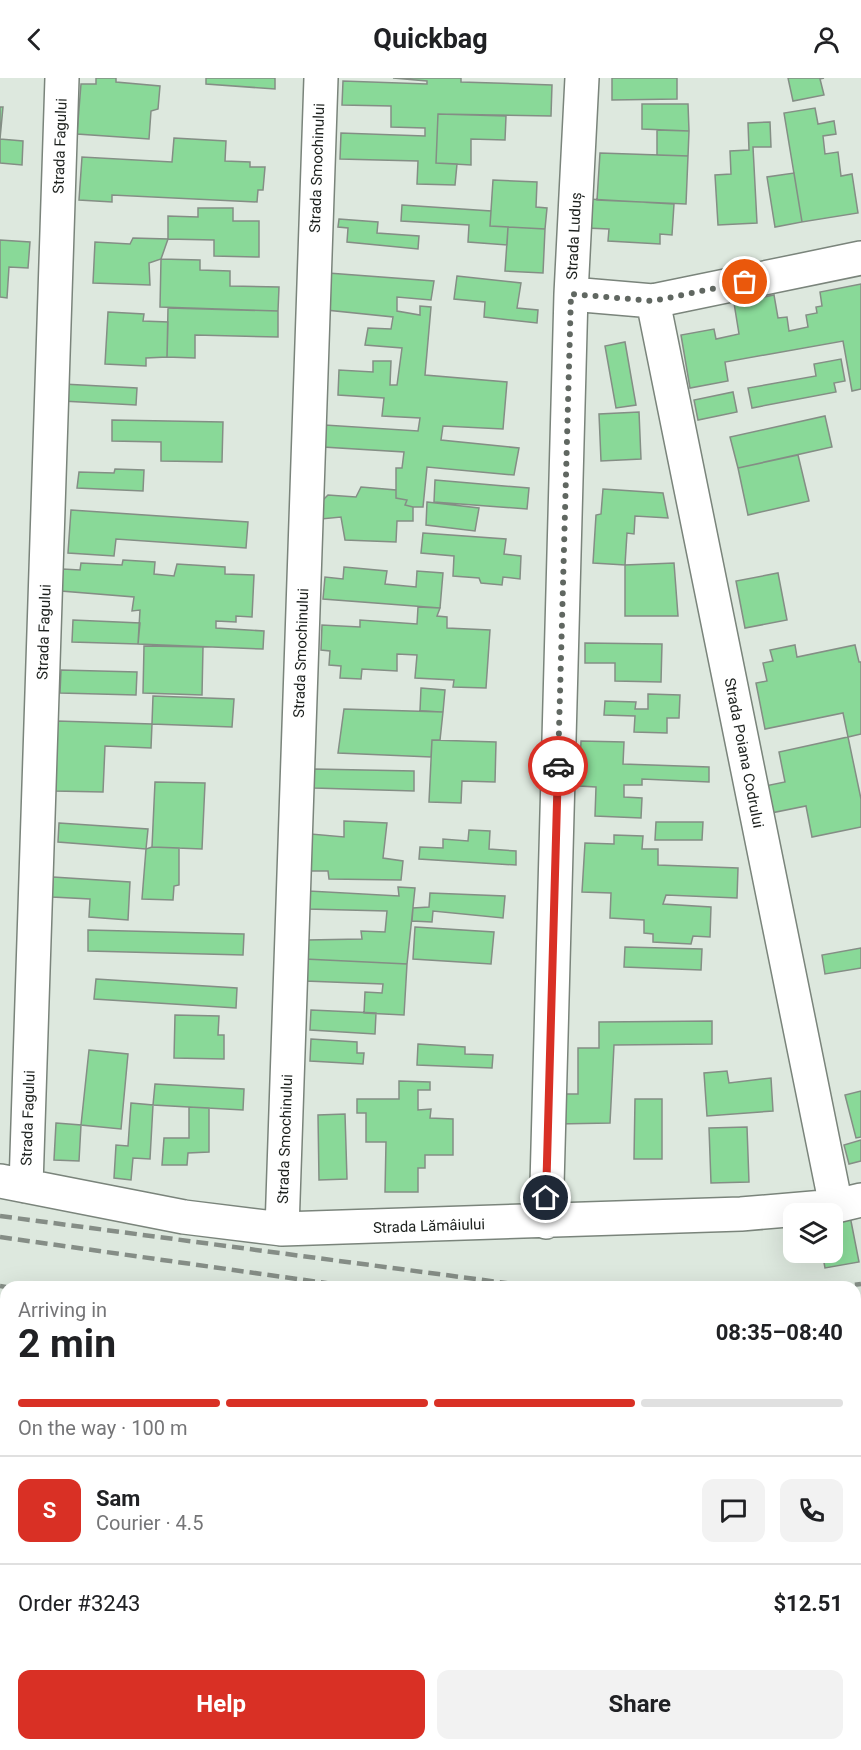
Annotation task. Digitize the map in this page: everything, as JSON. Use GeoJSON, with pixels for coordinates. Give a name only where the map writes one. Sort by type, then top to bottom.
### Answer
{"type":"FeatureCollection","features":[{"type":"Feature","properties":{"kind":"street","name":"Strada Fagului"},"geometry":{"type":"LineString","coordinates":[[13,1184],[62,78]]}},
{"type":"Feature","properties":{"kind":"street","name":"Strada Smochinului"},"geometry":{"type":"LineString","coordinates":[[282,1229],[321,78]]}},
{"type":"Feature","properties":{"kind":"street","name":"Strada Luduș"},"geometry":{"type":"LineString","coordinates":[[546,1222],[571,294],[582,78]]}},
{"type":"Feature","properties":{"kind":"street"},"geometry":{"type":"LineString","coordinates":[[571,294],[653,301],[861,258]]}},
{"type":"Feature","properties":{"kind":"street","name":"Strada Poiana Codrului"},"geometry":{"type":"LineString","coordinates":[[653,301],[848,1203]]}},
{"type":"Feature","properties":{"kind":"street","name":"Strada Lămâiului"},"geometry":{"type":"LineString","coordinates":[[13,1184],[106,1204],[184,1217],[282,1229],[741,1214],[848,1203]]}},
{"type":"Feature","properties":{"kind":"building"},"geometry":{"type":"Polygon","coordinates":[[[96,78],[116,78],[116,82],[160,86],[158,109],[151,111],[149,139],[77,134],[81,84],[96,84],[96,78]]]}},
{"type":"Feature","properties":{"kind":"building"},"geometry":{"type":"Polygon","coordinates":[[[206,78],[275,78],[275,89],[206,84],[206,78]]]}},
{"type":"Feature","properties":{"kind":"building"},"geometry":{"type":"Polygon","coordinates":[[[393,78],[461,78],[461,82],[552,85],[551,116],[438,114],[436,163],[457,164],[455,185],[417,184],[418,161],[340,159],[341,133],[425,136],[425,128],[391,127],[391,106],[342,105],[343,81],[427,84],[427,81],[393,78]]]}},
{"type":"Feature","properties":{"kind":"building"},"geometry":{"type":"Polygon","coordinates":[[[612,78],[677,78],[677,99],[612,100],[612,78]]]}},
{"type":"Feature","properties":{"kind":"building"},"geometry":{"type":"Polygon","coordinates":[[[788,78],[824,78],[820,79],[824,95],[793,101],[788,78]]]}},
{"type":"Feature","properties":{"kind":"building"},"geometry":{"type":"Polygon","coordinates":[[[642,104],[688,104],[689,131],[642,129],[642,104]]]}},
{"type":"Feature","properties":{"kind":"building"},"geometry":{"type":"Polygon","coordinates":[[[0,107],[3,107],[0,139],[0,107]]]}},
{"type":"Feature","properties":{"kind":"building"},"geometry":{"type":"Polygon","coordinates":[[[815,108],[818,124],[834,121],[836,134],[823,136],[825,154],[838,152],[841,176],[852,174],[858,213],[802,222],[784,113],[815,108]]]}},
{"type":"Feature","properties":{"kind":"building"},"geometry":{"type":"Polygon","coordinates":[[[438,114],[506,116],[505,140],[471,139],[471,165],[436,163],[438,114]]]}},
{"type":"Feature","properties":{"kind":"building"},"geometry":{"type":"Polygon","coordinates":[[[770,122],[771,147],[753,147],[757,223],[718,225],[715,175],[731,174],[730,151],[749,150],[748,123],[770,122]]]}},
{"type":"Feature","properties":{"kind":"building"},"geometry":{"type":"Polygon","coordinates":[[[657,130],[689,131],[688,156],[657,155],[657,130]]]}},
{"type":"Feature","properties":{"kind":"building"},"geometry":{"type":"Polygon","coordinates":[[[174,138],[226,141],[225,161],[250,162],[250,167],[265,167],[263,190],[258,190],[257,202],[112,195],[112,202],[79,200],[82,157],[172,162],[174,138]]]}},
{"type":"Feature","properties":{"kind":"building"},"geometry":{"type":"Polygon","coordinates":[[[0,139],[23,141],[22,165],[0,163],[0,139]]]}},
{"type":"Feature","properties":{"kind":"building"},"geometry":{"type":"Polygon","coordinates":[[[600,153],[688,156],[686,204],[597,200],[600,153]]]}},
{"type":"Feature","properties":{"kind":"building"},"geometry":{"type":"Polygon","coordinates":[[[794,173],[802,222],[775,227],[767,177],[794,173]]]}},
{"type":"Feature","properties":{"kind":"building"},"geometry":{"type":"Polygon","coordinates":[[[493,180],[537,182],[536,207],[547,208],[545,229],[490,226],[493,180]]]}},
{"type":"Feature","properties":{"kind":"building"},"geometry":{"type":"Polygon","coordinates":[[[588,199],[674,204],[672,235],[660,234],[660,244],[608,241],[609,229],[586,228],[588,199]]]}},
{"type":"Feature","properties":{"kind":"building"},"geometry":{"type":"Polygon","coordinates":[[[402,205],[491,211],[490,226],[508,227],[507,245],[468,242],[469,225],[401,221],[402,205]]]}},
{"type":"Feature","properties":{"kind":"building"},"geometry":{"type":"Polygon","coordinates":[[[198,208],[233,208],[233,221],[259,221],[259,257],[214,256],[214,240],[168,239],[168,216],[198,217],[198,208]]]}},
{"type":"Feature","properties":{"kind":"building"},"geometry":{"type":"Polygon","coordinates":[[[339,219],[378,222],[377,233],[419,236],[418,249],[347,242],[348,228],[338,227],[339,219]]]}},
{"type":"Feature","properties":{"kind":"building"},"geometry":{"type":"Polygon","coordinates":[[[508,227],[545,229],[543,273],[505,271],[508,227]]]}},
{"type":"Feature","properties":{"kind":"building"},"geometry":{"type":"Polygon","coordinates":[[[133,238],[168,239],[161,259],[149,263],[150,285],[93,283],[95,242],[130,244],[133,238]]]}},
{"type":"Feature","properties":{"kind":"building"},"geometry":{"type":"Polygon","coordinates":[[[0,240],[30,242],[28,268],[9,267],[7,298],[0,297],[0,240]]]}},
{"type":"Feature","properties":{"kind":"building"},"geometry":{"type":"Polygon","coordinates":[[[161,259],[200,260],[200,270],[230,271],[230,286],[279,287],[278,311],[160,307],[161,259]]]}},
{"type":"Feature","properties":{"kind":"building"},"geometry":{"type":"Polygon","coordinates":[[[328,273],[434,281],[431,300],[397,297],[397,311],[420,315],[420,306],[431,307],[425,375],[507,382],[503,429],[443,426],[441,440],[519,448],[514,475],[427,467],[423,507],[413,507],[405,505],[407,500],[396,498],[396,468],[402,468],[404,452],[323,447],[325,425],[418,431],[420,418],[382,416],[384,398],[338,395],[339,370],[373,372],[373,361],[391,361],[390,385],[397,385],[402,348],[365,345],[368,328],[391,329],[393,317],[326,310],[328,273]]]}},
{"type":"Feature","properties":{"kind":"building"},"geometry":{"type":"Polygon","coordinates":[[[457,276],[521,283],[517,308],[538,310],[537,323],[484,317],[485,302],[454,299],[457,276]]]}},
{"type":"Feature","properties":{"kind":"building"},"geometry":{"type":"Polygon","coordinates":[[[861,284],[861,389],[852,391],[843,341],[725,362],[728,381],[690,388],[681,335],[714,329],[716,339],[739,334],[734,303],[774,295],[778,318],[787,317],[789,331],[808,327],[806,315],[817,313],[816,307],[822,306],[820,292],[861,284]]]}},
{"type":"Feature","properties":{"kind":"building"},"geometry":{"type":"Polygon","coordinates":[[[168,308],[278,311],[278,337],[195,335],[195,358],[167,357],[168,308]]]}},
{"type":"Feature","properties":{"kind":"building"},"geometry":{"type":"Polygon","coordinates":[[[108,312],[144,314],[143,321],[168,322],[167,357],[146,358],[146,366],[105,364],[108,312]]]}},
{"type":"Feature","properties":{"kind":"building"},"geometry":{"type":"Polygon","coordinates":[[[625,342],[636,405],[616,408],[605,346],[625,342]]]}},
{"type":"Feature","properties":{"kind":"building"},"geometry":{"type":"Polygon","coordinates":[[[841,359],[845,381],[834,383],[836,392],[752,408],[748,388],[816,376],[814,364],[841,359]]]}},
{"type":"Feature","properties":{"kind":"building"},"geometry":{"type":"Polygon","coordinates":[[[63,384],[137,388],[136,405],[62,401],[63,384]]]}},
{"type":"Feature","properties":{"kind":"building"},"geometry":{"type":"Polygon","coordinates":[[[733,392],[737,412],[698,420],[694,400],[733,392]]]}},
{"type":"Feature","properties":{"kind":"building"},"geometry":{"type":"Polygon","coordinates":[[[639,412],[641,459],[601,461],[599,414],[639,412]]]}},
{"type":"Feature","properties":{"kind":"building"},"geometry":{"type":"Polygon","coordinates":[[[825,416],[832,447],[738,468],[730,437],[825,416]]]}},
{"type":"Feature","properties":{"kind":"building"},"geometry":{"type":"Polygon","coordinates":[[[112,420],[223,422],[222,462],[161,461],[161,442],[112,441],[112,420]]]}},
{"type":"Feature","properties":{"kind":"building"},"geometry":{"type":"Polygon","coordinates":[[[798,455],[809,501],[748,515],[738,468],[798,455]]]}},
{"type":"Feature","properties":{"kind":"building"},"geometry":{"type":"Polygon","coordinates":[[[115,469],[144,470],[143,491],[77,488],[79,472],[114,473],[115,469]]]}},
{"type":"Feature","properties":{"kind":"building"},"geometry":{"type":"Polygon","coordinates":[[[435,480],[529,488],[527,509],[434,502],[435,480]]]}},
{"type":"Feature","properties":{"kind":"building"},"geometry":{"type":"Polygon","coordinates":[[[361,487],[396,490],[396,498],[407,500],[405,505],[413,507],[413,521],[397,521],[396,542],[345,540],[341,517],[321,519],[320,503],[328,495],[356,497],[361,487]]]}},
{"type":"Feature","properties":{"kind":"building"},"geometry":{"type":"Polygon","coordinates":[[[603,489],[663,493],[668,518],[635,516],[634,534],[627,533],[625,565],[593,563],[596,515],[601,514],[603,489]]]}},
{"type":"Feature","properties":{"kind":"building"},"geometry":{"type":"Polygon","coordinates":[[[427,502],[479,508],[475,531],[426,525],[427,502]]]}},
{"type":"Feature","properties":{"kind":"building"},"geometry":{"type":"Polygon","coordinates":[[[71,510],[248,522],[246,548],[116,539],[114,556],[68,553],[71,510]]]}},
{"type":"Feature","properties":{"kind":"building"},"geometry":{"type":"Polygon","coordinates":[[[423,533],[506,539],[504,554],[521,556],[520,579],[503,577],[502,585],[481,583],[479,578],[453,576],[454,556],[421,553],[423,533]]]}},
{"type":"Feature","properties":{"kind":"building"},"geometry":{"type":"Polygon","coordinates":[[[123,560],[155,562],[154,574],[174,576],[177,564],[225,567],[225,574],[254,575],[252,617],[236,616],[236,622],[216,621],[216,628],[264,631],[263,649],[138,644],[140,610],[132,611],[134,597],[61,591],[63,569],[80,570],[81,563],[122,565],[123,560]]]}},
{"type":"Feature","properties":{"kind":"building"},"geometry":{"type":"Polygon","coordinates":[[[674,563],[678,616],[625,616],[625,565],[674,563]]]}},
{"type":"Feature","properties":{"kind":"building"},"geometry":{"type":"Polygon","coordinates":[[[344,567],[387,571],[385,584],[416,587],[417,571],[443,573],[440,608],[323,599],[325,577],[343,579],[344,567]]]}},
{"type":"Feature","properties":{"kind":"building"},"geometry":{"type":"Polygon","coordinates":[[[778,573],[787,620],[745,628],[736,581],[778,573]]]}},
{"type":"Feature","properties":{"kind":"building"},"geometry":{"type":"Polygon","coordinates":[[[418,607],[440,608],[437,616],[447,617],[447,628],[490,630],[486,688],[453,687],[454,680],[415,678],[417,655],[397,654],[397,671],[362,669],[361,679],[340,678],[341,666],[329,665],[330,651],[321,650],[322,625],[360,627],[360,620],[417,624],[418,607]]]}},
{"type":"Feature","properties":{"kind":"building"},"geometry":{"type":"Polygon","coordinates":[[[73,620],[140,623],[138,644],[72,642],[73,620]]]}},
{"type":"Feature","properties":{"kind":"building"},"geometry":{"type":"Polygon","coordinates":[[[585,643],[662,644],[661,682],[615,681],[615,663],[585,663],[585,643]]]}},
{"type":"Feature","properties":{"kind":"building"},"geometry":{"type":"Polygon","coordinates":[[[795,645],[797,657],[855,645],[859,662],[861,662],[861,734],[848,737],[843,713],[765,729],[756,683],[767,681],[763,663],[773,661],[770,650],[795,645]]]}},
{"type":"Feature","properties":{"kind":"building"},"geometry":{"type":"Polygon","coordinates":[[[144,646],[203,647],[202,695],[143,693],[144,646]]]}},
{"type":"Feature","properties":{"kind":"building"},"geometry":{"type":"Polygon","coordinates":[[[61,670],[137,672],[136,695],[60,693],[61,670]]]}},
{"type":"Feature","properties":{"kind":"building"},"geometry":{"type":"Polygon","coordinates":[[[421,688],[445,690],[443,712],[420,711],[421,688]]]}},
{"type":"Feature","properties":{"kind":"building"},"geometry":{"type":"Polygon","coordinates":[[[648,694],[680,695],[679,718],[667,718],[667,733],[634,732],[635,716],[604,715],[605,701],[636,702],[635,709],[648,709],[648,694]]]}},
{"type":"Feature","properties":{"kind":"building"},"geometry":{"type":"Polygon","coordinates":[[[153,696],[234,699],[232,727],[152,724],[153,696]]]}},
{"type":"Feature","properties":{"kind":"building"},"geometry":{"type":"Polygon","coordinates":[[[344,709],[443,712],[440,740],[432,740],[431,757],[338,753],[344,709]]]}},
{"type":"Feature","properties":{"kind":"building"},"geometry":{"type":"Polygon","coordinates":[[[57,721],[152,724],[151,748],[105,746],[103,792],[54,791],[57,721]]]}},
{"type":"Feature","properties":{"kind":"building"},"geometry":{"type":"Polygon","coordinates":[[[848,737],[861,799],[861,827],[812,837],[806,806],[771,813],[765,786],[785,782],[779,752],[848,737]]]}},
{"type":"Feature","properties":{"kind":"building"},"geometry":{"type":"Polygon","coordinates":[[[432,740],[496,742],[495,782],[462,781],[461,803],[429,802],[432,740]]]}},
{"type":"Feature","properties":{"kind":"building"},"geometry":{"type":"Polygon","coordinates":[[[581,741],[624,742],[623,764],[709,767],[709,782],[642,779],[642,785],[624,785],[624,797],[642,798],[641,818],[595,816],[596,787],[579,786],[581,741]]]}},
{"type":"Feature","properties":{"kind":"building"},"geometry":{"type":"Polygon","coordinates":[[[314,769],[414,771],[414,791],[314,788],[314,769]]]}},
{"type":"Feature","properties":{"kind":"building"},"geometry":{"type":"Polygon","coordinates":[[[155,782],[205,783],[202,849],[152,847],[155,782]]]}},
{"type":"Feature","properties":{"kind":"building"},"geometry":{"type":"Polygon","coordinates":[[[344,821],[387,823],[383,858],[403,861],[401,880],[329,879],[328,871],[309,871],[311,834],[344,837],[344,821]]]}},
{"type":"Feature","properties":{"kind":"building"},"geometry":{"type":"Polygon","coordinates":[[[656,822],[703,822],[702,840],[655,840],[656,822]]]}},
{"type":"Feature","properties":{"kind":"building"},"geometry":{"type":"Polygon","coordinates":[[[59,823],[148,829],[146,849],[58,842],[59,823]]]}},
{"type":"Feature","properties":{"kind":"building"},"geometry":{"type":"Polygon","coordinates":[[[469,830],[490,831],[489,849],[516,851],[516,865],[419,859],[420,847],[443,848],[443,839],[468,841],[469,830]]]}},
{"type":"Feature","properties":{"kind":"building"},"geometry":{"type":"Polygon","coordinates":[[[614,835],[643,836],[642,849],[658,849],[658,865],[738,868],[737,898],[666,895],[663,904],[711,907],[710,937],[693,936],[691,944],[653,942],[653,934],[644,933],[644,920],[610,918],[611,893],[582,892],[585,843],[614,844],[614,835]]]}},
{"type":"Feature","properties":{"kind":"building"},"geometry":{"type":"Polygon","coordinates":[[[152,847],[179,848],[179,885],[174,886],[173,900],[142,899],[146,849],[152,847]]]}},
{"type":"Feature","properties":{"kind":"building"},"geometry":{"type":"Polygon","coordinates":[[[53,877],[130,882],[128,920],[89,917],[90,899],[52,897],[53,877]]]}},
{"type":"Feature","properties":{"kind":"building"},"geometry":{"type":"Polygon","coordinates":[[[398,887],[415,888],[407,964],[305,959],[307,940],[362,939],[361,931],[385,932],[387,911],[307,909],[309,891],[399,896],[398,887]]]}},
{"type":"Feature","properties":{"kind":"building"},"geometry":{"type":"Polygon","coordinates":[[[430,893],[505,896],[503,918],[433,911],[432,922],[412,921],[413,908],[429,907],[430,893]]]}},
{"type":"Feature","properties":{"kind":"building"},"geometry":{"type":"Polygon","coordinates":[[[415,927],[494,932],[491,964],[413,959],[415,927]]]}},
{"type":"Feature","properties":{"kind":"building"},"geometry":{"type":"Polygon","coordinates":[[[88,930],[244,934],[243,955],[88,951],[88,930]]]}},
{"type":"Feature","properties":{"kind":"building"},"geometry":{"type":"Polygon","coordinates":[[[625,947],[702,949],[701,970],[624,967],[625,947]]]}},
{"type":"Feature","properties":{"kind":"building"},"geometry":{"type":"Polygon","coordinates":[[[861,948],[861,968],[825,974],[822,955],[861,948]]]}},
{"type":"Feature","properties":{"kind":"building"},"geometry":{"type":"Polygon","coordinates":[[[305,959],[407,964],[404,1015],[364,1013],[365,992],[382,993],[383,984],[305,981],[305,959]]]}},
{"type":"Feature","properties":{"kind":"building"},"geometry":{"type":"Polygon","coordinates":[[[96,979],[237,988],[236,1008],[94,999],[96,979]]]}},
{"type":"Feature","properties":{"kind":"building"},"geometry":{"type":"Polygon","coordinates":[[[311,1010],[376,1013],[375,1034],[310,1030],[311,1010]]]}},
{"type":"Feature","properties":{"kind":"building"},"geometry":{"type":"Polygon","coordinates":[[[175,1015],[219,1016],[218,1035],[224,1035],[224,1059],[174,1058],[175,1015]]]}},
{"type":"Feature","properties":{"kind":"building"},"geometry":{"type":"Polygon","coordinates":[[[712,1021],[712,1044],[614,1045],[610,1123],[557,1124],[557,1094],[578,1094],[578,1048],[599,1048],[599,1022],[712,1021]]]}},
{"type":"Feature","properties":{"kind":"building"},"geometry":{"type":"Polygon","coordinates":[[[311,1039],[357,1042],[357,1053],[364,1053],[363,1064],[310,1061],[311,1039]]]}},
{"type":"Feature","properties":{"kind":"building"},"geometry":{"type":"Polygon","coordinates":[[[418,1044],[465,1047],[465,1054],[493,1055],[492,1068],[417,1065],[418,1044]]]}},
{"type":"Feature","properties":{"kind":"building"},"geometry":{"type":"Polygon","coordinates":[[[89,1050],[128,1054],[121,1129],[81,1125],[89,1050]]]}},
{"type":"Feature","properties":{"kind":"building"},"geometry":{"type":"Polygon","coordinates":[[[727,1071],[729,1083],[771,1078],[773,1111],[707,1116],[704,1073],[727,1071]]]}},
{"type":"Feature","properties":{"kind":"building"},"geometry":{"type":"Polygon","coordinates":[[[399,1081],[430,1082],[430,1090],[418,1090],[418,1110],[431,1109],[430,1118],[453,1119],[453,1155],[425,1155],[425,1168],[418,1168],[418,1192],[385,1192],[386,1142],[366,1142],[366,1113],[357,1113],[357,1099],[399,1099],[399,1081]]]}},
{"type":"Feature","properties":{"kind":"building"},"geometry":{"type":"Polygon","coordinates":[[[155,1084],[244,1089],[243,1110],[153,1105],[155,1084]]]}},
{"type":"Feature","properties":{"kind":"building"},"geometry":{"type":"Polygon","coordinates":[[[861,1091],[861,1137],[856,1138],[845,1095],[861,1091]]]}},
{"type":"Feature","properties":{"kind":"building"},"geometry":{"type":"Polygon","coordinates":[[[635,1099],[662,1099],[662,1159],[634,1159],[635,1099]]]}},
{"type":"Feature","properties":{"kind":"building"},"geometry":{"type":"Polygon","coordinates":[[[131,1103],[153,1105],[150,1159],[133,1158],[131,1180],[114,1178],[116,1145],[128,1146],[131,1103]]]}},
{"type":"Feature","properties":{"kind":"building"},"geometry":{"type":"Polygon","coordinates":[[[189,1107],[209,1108],[209,1152],[188,1153],[187,1165],[162,1165],[164,1138],[189,1138],[189,1107]]]}},
{"type":"Feature","properties":{"kind":"building"},"geometry":{"type":"Polygon","coordinates":[[[345,1114],[347,1179],[319,1180],[318,1115],[345,1114]]]}},
{"type":"Feature","properties":{"kind":"building"},"geometry":{"type":"Polygon","coordinates":[[[56,1123],[81,1125],[79,1161],[54,1160],[56,1123]]]}},
{"type":"Feature","properties":{"kind":"building"},"geometry":{"type":"Polygon","coordinates":[[[747,1127],[749,1182],[711,1183],[709,1128],[747,1127]]]}},
{"type":"Feature","properties":{"kind":"building"},"geometry":{"type":"Polygon","coordinates":[[[861,1140],[861,1161],[849,1164],[844,1145],[861,1140]]]}},
{"type":"Feature","properties":{"kind":"building"},"geometry":{"type":"Polygon","coordinates":[[[850,1216],[859,1262],[825,1268],[824,1263],[843,1263],[843,1218],[850,1216]]]}},
{"type":"Feature","properties":{"kind":"railway"},"geometry":{"type":"LineString","coordinates":[[0,1216],[491,1281]]}},
{"type":"Feature","properties":{"kind":"railway"},"geometry":{"type":"LineString","coordinates":[[0,1237],[312,1281]]}},
{"type":"Feature","properties":{"kind":"way so far"},"geometry":{"type":"LineString","coordinates":[[558,766],[571,294],[653,301],[745,282]]}},
{"type":"Feature","properties":{"kind":"route"},"geometry":{"type":"LineString","coordinates":[[546,1198],[558,766]]}}]}
